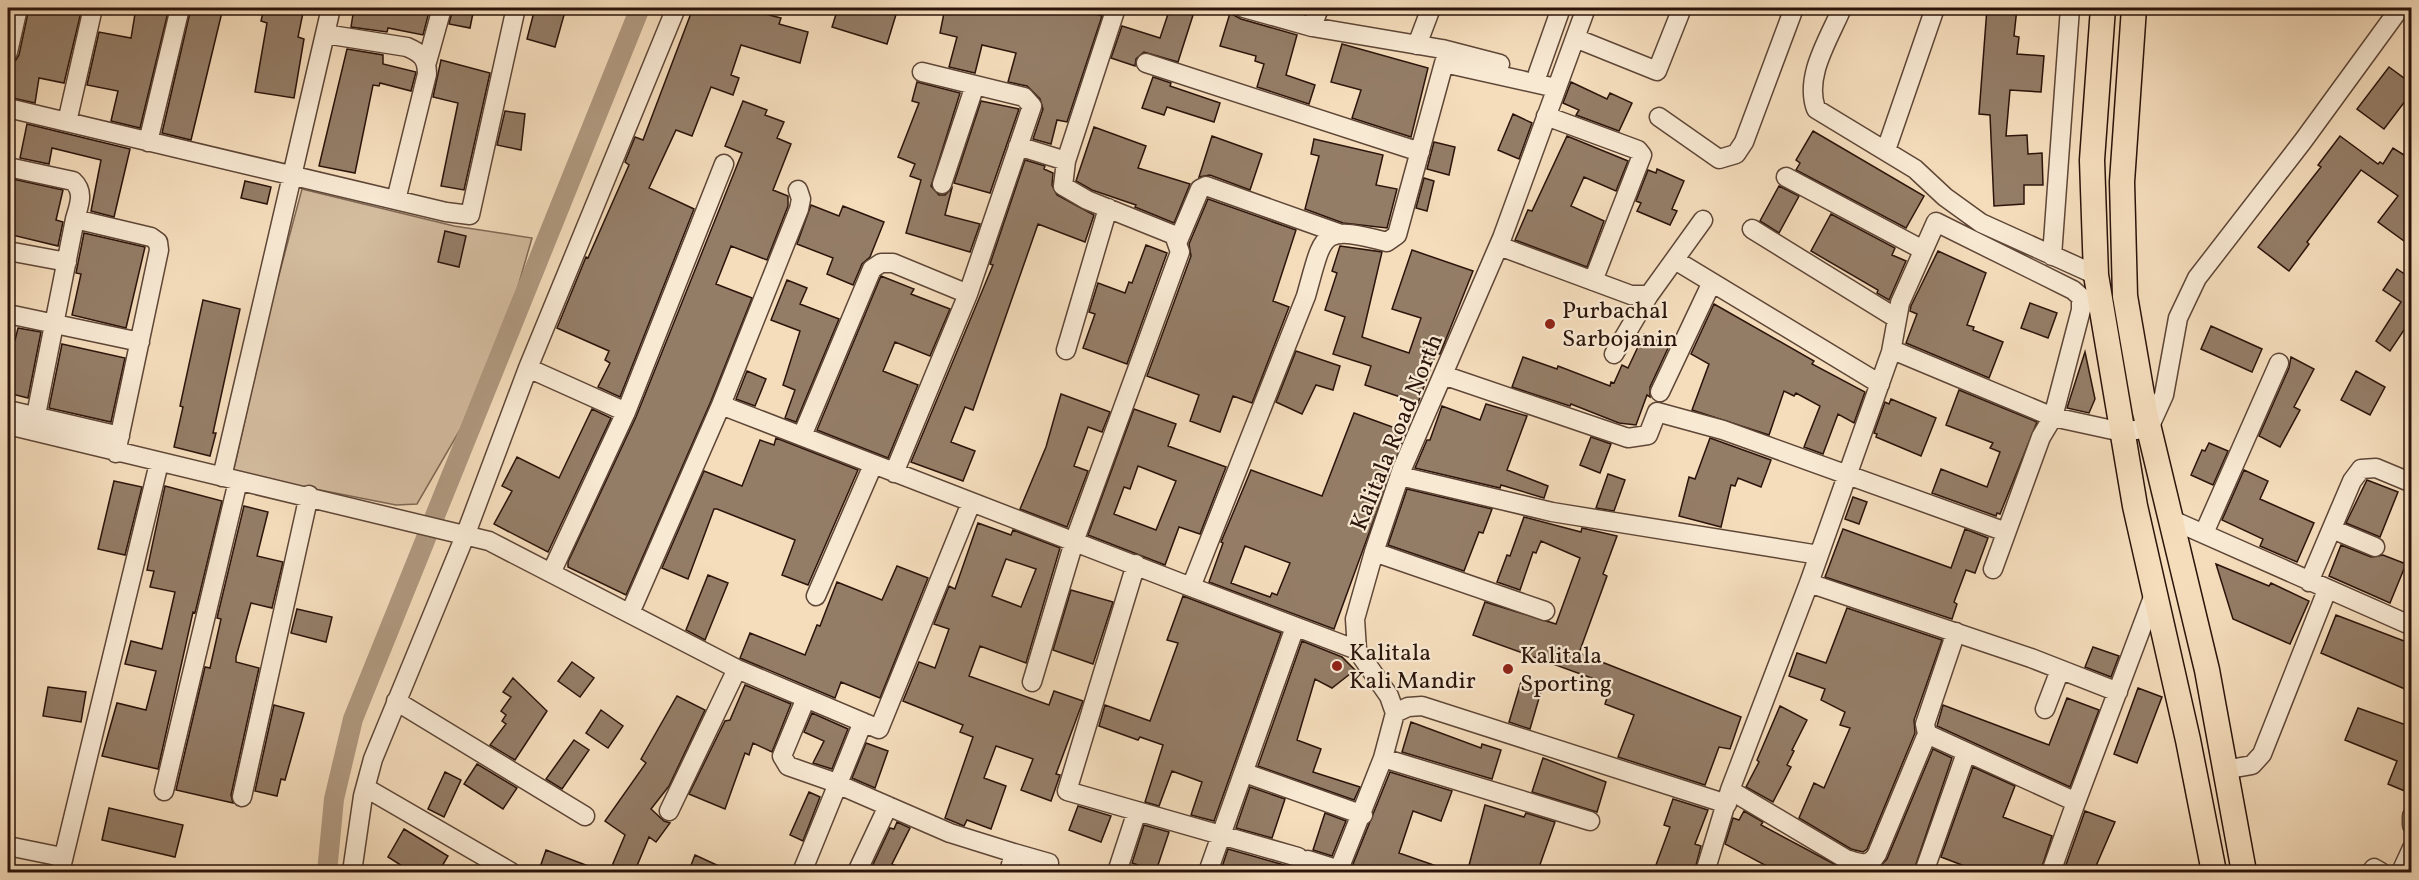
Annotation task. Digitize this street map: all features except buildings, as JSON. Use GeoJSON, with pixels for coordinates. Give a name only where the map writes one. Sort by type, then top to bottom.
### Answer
{"type":"FeatureCollection","features":[{"type":"Feature","properties":{"kind":"main road"},"geometry":{"type":"LineString","coordinates":[[2103,8],[2092,160],[2096,275],[2122,432],[2214,873]]}},
{"type":"Feature","properties":{"kind":"main road"},"geometry":{"type":"LineString","coordinates":[[2134,8],[2124,135],[2121,222],[2125,296],[2149,428],[2208,670],[2244,873]]}},
{"type":"Feature","properties":{"kind":"street"},"geometry":{"type":"LineString","coordinates":[[8,52],[18,8]]}},
{"type":"Feature","properties":{"kind":"street"},"geometry":{"type":"LineString","coordinates":[[67,122],[93,8]]}},
{"type":"Feature","properties":{"kind":"street"},"geometry":{"type":"LineString","coordinates":[[148,142],[180,8]]}},
{"type":"Feature","properties":{"kind":"street"},"geometry":{"type":"LineString","coordinates":[[164,791],[291,175],[331,8]]}},
{"type":"Feature","properties":{"kind":"street"},"geometry":{"type":"LineString","coordinates":[[396,200],[428,74],[427,62],[442,8]]}},
{"type":"Feature","properties":{"kind":"street"},"geometry":{"type":"LineString","coordinates":[[352,873],[366,788],[374,759],[465,536],[528,368],[676,8]]}},
{"type":"Feature","properties":{"kind":"street"},"geometry":{"type":"LineString","coordinates":[[1032,682],[1074,542],[1180,252],[1174,235],[1108,208],[1063,186],[1066,161],[1116,8]]}},
{"type":"Feature","properties":{"kind":"street"},"geometry":{"type":"LineString","coordinates":[[1244,8],[1312,27],[1417,45],[1538,73],[1558,83]]}},
{"type":"Feature","properties":{"kind":"street"},"geometry":{"type":"LineString","coordinates":[[1312,27],[1319,8]]}},
{"type":"Feature","properties":{"kind":"street"},"geometry":{"type":"LineString","coordinates":[[1417,45],[1431,8]]}},
{"type":"Feature","properties":{"kind":"street"},"geometry":{"type":"LineString","coordinates":[[1538,73],[1561,8]]}},
{"type":"Feature","properties":{"kind":"street","name":"Kalitala Road North"},"geometry":{"type":"LineString","coordinates":[[1356,650],[1355,619],[1374,552],[1400,476],[1499,246],[1586,8]]}},
{"type":"Feature","properties":{"kind":"street"},"geometry":{"type":"LineString","coordinates":[[1575,38],[1657,72],[1682,8]]}},
{"type":"Feature","properties":{"kind":"street"},"geometry":{"type":"LineString","coordinates":[[1659,117],[1719,159],[1736,154],[1744,142],[1794,8]]}},
{"type":"Feature","properties":{"kind":"street"},"geometry":{"type":"LineString","coordinates":[[1842,8],[1814,76],[1810,94],[1816,109],[1915,169],[1945,197],[1981,223],[2096,275]]}},
{"type":"Feature","properties":{"kind":"street"},"geometry":{"type":"LineString","coordinates":[[1886,150],[1935,8]]}},
{"type":"Feature","properties":{"kind":"street"},"geometry":{"type":"LineString","coordinates":[[2052,256],[2070,8]]}},
{"type":"Feature","properties":{"kind":"street"},"geometry":{"type":"LineString","coordinates":[[1891,352],[1900,352],[2054,417],[2122,432],[2149,428],[2164,395],[2178,318],[2197,278],[2303,141],[2400,8]]}},
{"type":"Feature","properties":{"kind":"street"},"geometry":{"type":"LineString","coordinates":[[8,108],[396,200],[471,215],[515,12]]}},
{"type":"Feature","properties":{"kind":"street"},"geometry":{"type":"LineString","coordinates":[[325,34],[407,47],[419,52],[427,62]]}},
{"type":"Feature","properties":{"kind":"street"},"geometry":{"type":"LineString","coordinates":[[1146,63],[1419,152]]}},
{"type":"Feature","properties":{"kind":"street"},"geometry":{"type":"LineString","coordinates":[[1178,241],[1200,189],[1206,186],[1338,233],[1351,233],[1387,242],[1397,235],[1404,219],[1419,152],[1444,63],[1558,83]]}},
{"type":"Feature","properties":{"kind":"street"},"geometry":{"type":"LineString","coordinates":[[894,473],[968,294],[1032,106],[1024,97],[922,72]]}},
{"type":"Feature","properties":{"kind":"street"},"geometry":{"type":"LineString","coordinates":[[942,184],[975,85]]}},
{"type":"Feature","properties":{"kind":"street"},"geometry":{"type":"LineString","coordinates":[[1546,116],[1638,150],[1642,155],[1593,281]]}},
{"type":"Feature","properties":{"kind":"street"},"geometry":{"type":"LineString","coordinates":[[1018,146],[1066,161]]}},
{"type":"Feature","properties":{"kind":"street"},"geometry":{"type":"LineString","coordinates":[[552,571],[626,412],[724,164]]}},
{"type":"Feature","properties":{"kind":"street"},"geometry":{"type":"LineString","coordinates":[[8,167],[73,181],[79,186],[81,196],[34,424]]}},
{"type":"Feature","properties":{"kind":"street"},"geometry":{"type":"LineString","coordinates":[[1786,177],[1923,250]]}},
{"type":"Feature","properties":{"kind":"street"},"geometry":{"type":"LineString","coordinates":[[630,613],[721,405],[799,209],[801,199],[798,190]]}},
{"type":"Feature","properties":{"kind":"street"},"geometry":{"type":"LineString","coordinates":[[1066,350],[1108,208]]}},
{"type":"Feature","properties":{"kind":"street"},"geometry":{"type":"LineString","coordinates":[[75,219],[151,237],[158,242],[159,250],[118,445]]}},
{"type":"Feature","properties":{"kind":"street"},"geometry":{"type":"LineString","coordinates":[[1614,354],[1649,295],[1703,220]]}},
{"type":"Feature","properties":{"kind":"street"},"geometry":{"type":"LineString","coordinates":[[1706,873],[1728,797],[1809,583],[1891,352],[1896,318],[1936,222],[2073,290],[2081,297],[2082,309],[2054,417],[2041,437],[1993,568]]}},
{"type":"Feature","properties":{"kind":"street"},"geometry":{"type":"LineString","coordinates":[[1752,229],[1896,318]]}},
{"type":"Feature","properties":{"kind":"street"},"geometry":{"type":"LineString","coordinates":[[1191,587],[1306,296],[1319,250],[1326,239],[1338,233]]}},
{"type":"Feature","properties":{"kind":"street"},"geometry":{"type":"LineString","coordinates":[[1499,246],[1631,295],[1649,295]]}},
{"type":"Feature","properties":{"kind":"street"},"geometry":{"type":"LineString","coordinates":[[8,250],[67,262]]}},
{"type":"Feature","properties":{"kind":"street"},"geometry":{"type":"LineString","coordinates":[[1675,260],[1880,384]]}},
{"type":"Feature","properties":{"kind":"street"},"geometry":{"type":"LineString","coordinates":[[802,436],[872,269],[881,263],[893,263],[968,294]]}},
{"type":"Feature","properties":{"kind":"street"},"geometry":{"type":"LineString","coordinates":[[1660,392],[1712,284]]}},
{"type":"Feature","properties":{"kind":"street"},"geometry":{"type":"LineString","coordinates":[[8,314],[140,342]]}},
{"type":"Feature","properties":{"kind":"street"},"geometry":{"type":"LineString","coordinates":[[2204,534],[2279,363]]}},
{"type":"Feature","properties":{"kind":"street"},"geometry":{"type":"LineString","coordinates":[[528,368],[626,412]]}},
{"type":"Feature","properties":{"kind":"street"},"geometry":{"type":"LineString","coordinates":[[1443,375],[1628,438],[1648,435],[1658,412],[1723,430],[2006,532]]}},
{"type":"Feature","properties":{"kind":"street"},"geometry":{"type":"LineString","coordinates":[[721,405],[971,503],[1136,564],[1356,650],[1389,696],[1395,713],[1383,758],[1341,872],[1303,858],[1067,791],[1136,564]]}},
{"type":"Feature","properties":{"kind":"street"},"geometry":{"type":"LineString","coordinates":[[8,410],[34,424]]}},
{"type":"Feature","properties":{"kind":"street"},"geometry":{"type":"LineString","coordinates":[[8,424],[34,424],[118,445],[159,463],[309,495],[489,541],[552,571],[737,669],[879,729],[971,503]]}},
{"type":"Feature","properties":{"kind":"street"},"geometry":{"type":"LineString","coordinates":[[8,846],[61,865],[159,463]]}},
{"type":"Feature","properties":{"kind":"street"},"geometry":{"type":"LineString","coordinates":[[816,596],[873,465]]}},
{"type":"Feature","properties":{"kind":"street"},"geometry":{"type":"LineString","coordinates":[[2308,582],[2352,481],[2361,469],[2376,468],[2412,483]]}},
{"type":"Feature","properties":{"kind":"street"},"geometry":{"type":"LineString","coordinates":[[1400,476],[1542,510],[1819,555]]}},
{"type":"Feature","properties":{"kind":"street"},"geometry":{"type":"LineString","coordinates":[[242,797],[309,495]]}},
{"type":"Feature","properties":{"kind":"street"},"geometry":{"type":"LineString","coordinates":[[2170,519],[2308,582],[2412,626]]}},
{"type":"Feature","properties":{"kind":"street"},"geometry":{"type":"LineString","coordinates":[[2332,529],[2375,547]]}},
{"type":"Feature","properties":{"kind":"street"},"geometry":{"type":"LineString","coordinates":[[1374,552],[1545,611]]}},
{"type":"Feature","properties":{"kind":"street"},"geometry":{"type":"LineString","coordinates":[[1809,583],[2118,692]]}},
{"type":"Feature","properties":{"kind":"street"},"geometry":{"type":"LineString","coordinates":[[2224,770],[2252,765],[2262,754],[2327,590]]}},
{"type":"Feature","properties":{"kind":"street"},"geometry":{"type":"LineString","coordinates":[[2051,873],[2155,592]]}},
{"type":"Feature","properties":{"kind":"street"},"geometry":{"type":"LineString","coordinates":[[1208,873],[1295,627]]}},
{"type":"Feature","properties":{"kind":"street"},"geometry":{"type":"LineString","coordinates":[[1395,713],[1408,707],[1422,706],[1728,797],[1846,859],[1867,864],[1873,861],[1877,854],[1927,734],[1926,724],[1956,633]]}},
{"type":"Feature","properties":{"kind":"street"},"geometry":{"type":"LineString","coordinates":[[669,811],[737,669]]}},
{"type":"Feature","properties":{"kind":"street"},"geometry":{"type":"LineString","coordinates":[[2045,709],[2060,670]]}},
{"type":"Feature","properties":{"kind":"street"},"geometry":{"type":"LineString","coordinates":[[806,698],[784,752],[783,761],[788,766],[837,784],[950,833],[1048,863]]}},
{"type":"Feature","properties":{"kind":"street"},"geometry":{"type":"LineString","coordinates":[[396,701],[585,816]]}},
{"type":"Feature","properties":{"kind":"street"},"geometry":{"type":"LineString","coordinates":[[802,873],[863,722]]}},
{"type":"Feature","properties":{"kind":"street"},"geometry":{"type":"LineString","coordinates":[[1927,734],[2076,802]]}},
{"type":"Feature","properties":{"kind":"street"},"geometry":{"type":"LineString","coordinates":[[1924,873],[1966,753]]}},
{"type":"Feature","properties":{"kind":"street"},"geometry":{"type":"LineString","coordinates":[[1383,758],[1590,821]]}},
{"type":"Feature","properties":{"kind":"street"},"geometry":{"type":"LineString","coordinates":[[1245,773],[1363,815]]}},
{"type":"Feature","properties":{"kind":"street"},"geometry":{"type":"LineString","coordinates":[[366,788],[511,873]]}},
{"type":"Feature","properties":{"kind":"street"},"geometry":{"type":"LineString","coordinates":[[857,873],[888,806]]}},
{"type":"Feature","properties":{"kind":"street"},"geometry":{"type":"LineString","coordinates":[[1117,873],[1137,812]]}},
{"type":"Feature","properties":{"kind":"street"},"geometry":{"type":"LineString","coordinates":[[2412,816],[2412,825]]}},
{"type":"Feature","properties":{"kind":"street"},"geometry":{"type":"LineString","coordinates":[[2401,873],[2412,848]]}},
{"type":"Feature","properties":{"kind":"street"},"geometry":{"type":"LineString","coordinates":[[1009,873],[1014,853]]}},
{"type":"Feature","properties":{"kind":"street"},"geometry":{"type":"LineString","coordinates":[[2372,873],[2374,868],[2381,873]]}},
{"type":"Feature","properties":{"kind":"shaded area"},"geometry":{"type":"Polygon","coordinates":[[[302,189],[454,226],[532,238],[493,373],[417,504],[396,505],[233,473],[272,301],[302,189]]]}},
{"type":"Feature","properties":{"kind":"waterway"},"geometry":{"type":"LineString","coordinates":[[327,872],[334,799],[353,719],[640,8]]}},
{"type":"Feature","properties":{"kind":"place","name":"Purbachal Sarbojanin"},"geometry":{"type":"Point","coordinates":[1550,324]}},
{"type":"Feature","properties":{"kind":"place","name":"Kalitala Kali Mandir"},"geometry":{"type":"Point","coordinates":[1337,666]}},
{"type":"Feature","properties":{"kind":"place","name":"Kalitala Sporting"},"geometry":{"type":"Point","coordinates":[1508,669]}}]}
